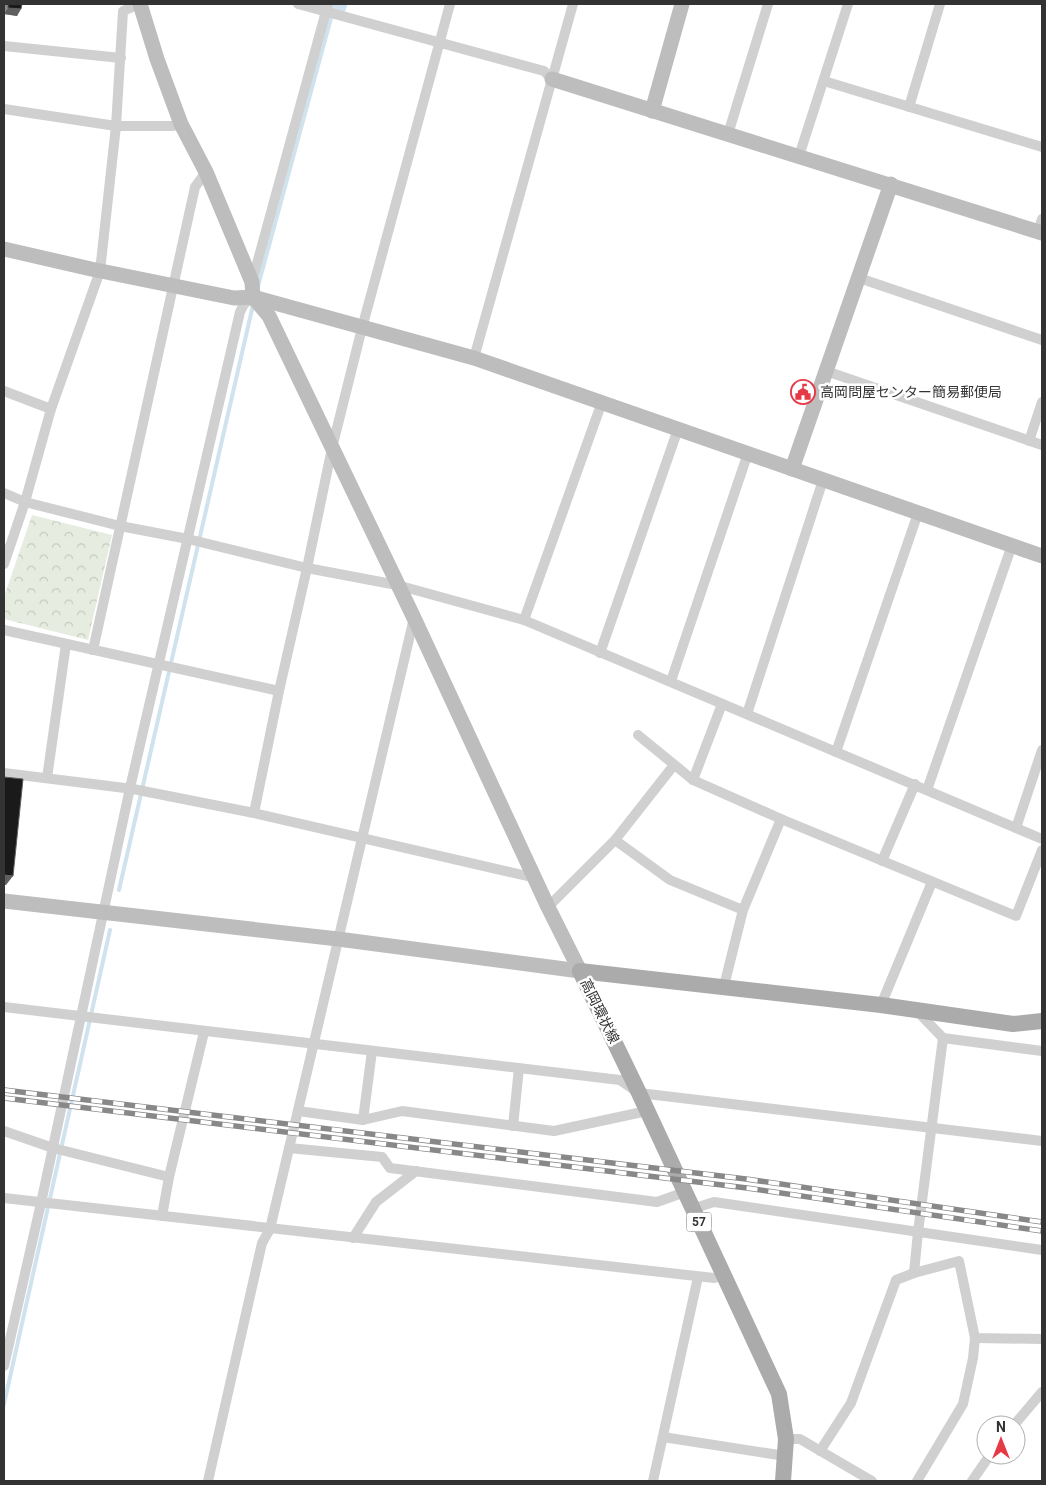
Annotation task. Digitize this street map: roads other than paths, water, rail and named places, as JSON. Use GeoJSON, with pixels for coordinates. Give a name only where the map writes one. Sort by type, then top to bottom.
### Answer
{"type":"FeatureCollection","features":[{"type":"Feature","properties":{"kind":"main road","name":"高岡環状線"},"geometry":{"type":"LineString","coordinates":[[580,971],[882,1005],[1013,1024],[1042,1022]]}},
{"type":"Feature","properties":{"kind":"main road","name":"高岡環状線"},"geometry":{"type":"LineString","coordinates":[[580,971],[648,1111],[779,1394],[786,1439],[783,1481]]}},
{"type":"Feature","properties":{"kind":"street"},"geometry":{"type":"LineString","coordinates":[[4,564],[25,502],[51,409],[100,271],[116,126],[123,11],[140,4],[157,59],[181,124],[206,172],[252,282],[258,301],[269,316],[580,971]]}},
{"type":"Feature","properties":{"kind":"street"},"geometry":{"type":"LineString","coordinates":[[298,4],[330,11],[544,72],[552,80],[1041,228]]}},
{"type":"Feature","properties":{"kind":"street"},"geometry":{"type":"LineString","coordinates":[[254,813],[332,448],[362,328],[450,4]]}},
{"type":"Feature","properties":{"kind":"street"},"geometry":{"type":"LineString","coordinates":[[474,358],[573,4]]}},
{"type":"Feature","properties":{"kind":"street"},"geometry":{"type":"LineString","coordinates":[[652,111],[682,4]]}},
{"type":"Feature","properties":{"kind":"street"},"geometry":{"type":"LineString","coordinates":[[728,134],[768,4]]}},
{"type":"Feature","properties":{"kind":"street"},"geometry":{"type":"LineString","coordinates":[[799,156],[848,4]]}},
{"type":"Feature","properties":{"kind":"street"},"geometry":{"type":"LineString","coordinates":[[909,107],[940,4]]}},
{"type":"Feature","properties":{"kind":"street"},"geometry":{"type":"LineString","coordinates":[[252,282],[330,11]]}},
{"type":"Feature","properties":{"kind":"street"},"geometry":{"type":"LineString","coordinates":[[4,46],[121,58]]}},
{"type":"Feature","properties":{"kind":"street"},"geometry":{"type":"LineString","coordinates":[[824,81],[1042,147]]}},
{"type":"Feature","properties":{"kind":"street"},"geometry":{"type":"LineString","coordinates":[[4,108],[116,126],[172,126],[181,124]]}},
{"type":"Feature","properties":{"kind":"street"},"geometry":{"type":"LineString","coordinates":[[93,650],[195,187],[206,172]]}},
{"type":"Feature","properties":{"kind":"street"},"geometry":{"type":"LineString","coordinates":[[792,469],[891,184]]}},
{"type":"Feature","properties":{"kind":"street"},"geometry":{"type":"LineString","coordinates":[[4,249],[100,271],[234,298],[258,301],[474,358],[1042,556]]}},
{"type":"Feature","properties":{"kind":"street"},"geometry":{"type":"LineString","coordinates":[[858,278],[1042,340]]}},
{"type":"Feature","properties":{"kind":"street"},"geometry":{"type":"LineString","coordinates":[[4,1366],[42,1203],[159,665],[240,312],[244,304],[258,301]]}},
{"type":"Feature","properties":{"kind":"street"},"geometry":{"type":"LineString","coordinates":[[826,371],[1042,445]]}},
{"type":"Feature","properties":{"kind":"street"},"geometry":{"type":"LineString","coordinates":[[4,391],[51,409]]}},
{"type":"Feature","properties":{"kind":"street"},"geometry":{"type":"LineString","coordinates":[[524,620],[602,402]]}},
{"type":"Feature","properties":{"kind":"street"},"geometry":{"type":"LineString","coordinates":[[1029,441],[1042,402]]}},
{"type":"Feature","properties":{"kind":"street"},"geometry":{"type":"LineString","coordinates":[[600,653],[678,429]]}},
{"type":"Feature","properties":{"kind":"street"},"geometry":{"type":"LineString","coordinates":[[670,681],[748,453]]}},
{"type":"Feature","properties":{"kind":"street"},"geometry":{"type":"LineString","coordinates":[[747,714],[824,480]]}},
{"type":"Feature","properties":{"kind":"street"},"geometry":{"type":"LineString","coordinates":[[4,493],[25,502],[120,526],[207,544],[307,568],[397,585],[524,620],[1042,839]]}},
{"type":"Feature","properties":{"kind":"street"},"geometry":{"type":"LineString","coordinates":[[836,752],[918,513]]}},
{"type":"Feature","properties":{"kind":"street"},"geometry":{"type":"LineString","coordinates":[[927,790],[1012,545]]}},
{"type":"Feature","properties":{"kind":"street"},"geometry":{"type":"LineString","coordinates":[[208,1481],[262,1243],[270,1229],[414,618]]}},
{"type":"Feature","properties":{"kind":"street"},"geometry":{"type":"LineString","coordinates":[[4,630],[279,691]]}},
{"type":"Feature","properties":{"kind":"street"},"geometry":{"type":"LineString","coordinates":[[47,778],[66,644]]}},
{"type":"Feature","properties":{"kind":"street"},"geometry":{"type":"LineString","coordinates":[[694,780],[722,704]]}},
{"type":"Feature","properties":{"kind":"street"},"geometry":{"type":"LineString","coordinates":[[638,735],[694,780],[781,819],[1016,916],[1042,850]]}},
{"type":"Feature","properties":{"kind":"street"},"geometry":{"type":"LineString","coordinates":[[1016,828],[1042,750]]}},
{"type":"Feature","properties":{"kind":"street"},"geometry":{"type":"LineString","coordinates":[[548,907],[615,840],[674,765]]}},
{"type":"Feature","properties":{"kind":"street"},"geometry":{"type":"LineString","coordinates":[[4,773],[151,792],[254,813],[536,878]]}},
{"type":"Feature","properties":{"kind":"street"},"geometry":{"type":"LineString","coordinates":[[882,861],[915,784]]}},
{"type":"Feature","properties":{"kind":"street"},"geometry":{"type":"LineString","coordinates":[[724,986],[743,910],[781,819]]}},
{"type":"Feature","properties":{"kind":"street"},"geometry":{"type":"LineString","coordinates":[[615,840],[670,880],[743,910]]}},
{"type":"Feature","properties":{"kind":"street"},"geometry":{"type":"LineString","coordinates":[[882,1005],[932,882]]}},
{"type":"Feature","properties":{"kind":"street"},"geometry":{"type":"LineString","coordinates":[[4,901],[338,939],[580,971]]}},
{"type":"Feature","properties":{"kind":"street"},"geometry":{"type":"LineString","coordinates":[[4,1007],[620,1080],[639,1093],[1042,1141]]}},
{"type":"Feature","properties":{"kind":"street"},"geometry":{"type":"LineString","coordinates":[[917,1011],[943,1038],[1042,1051]]}},
{"type":"Feature","properties":{"kind":"street"},"geometry":{"type":"LineString","coordinates":[[162,1216],[169,1177],[204,1032]]}},
{"type":"Feature","properties":{"kind":"street"},"geometry":{"type":"LineString","coordinates":[[914,1273],[943,1038]]}},
{"type":"Feature","properties":{"kind":"street"},"geometry":{"type":"LineString","coordinates":[[363,1120],[372,1051]]}},
{"type":"Feature","properties":{"kind":"street"},"geometry":{"type":"LineString","coordinates":[[513,1126],[519,1068]]}},
{"type":"Feature","properties":{"kind":"street"},"geometry":{"type":"LineString","coordinates":[[298,1111],[363,1120],[402,1111],[554,1131],[648,1111]]}},
{"type":"Feature","properties":{"kind":"street"},"geometry":{"type":"LineString","coordinates":[[4,1131],[54,1148],[169,1177]]}},
{"type":"Feature","properties":{"kind":"street"},"geometry":{"type":"LineString","coordinates":[[289,1148],[382,1157],[390,1168],[657,1202],[685,1192]]}},
{"type":"Feature","properties":{"kind":"street"},"geometry":{"type":"LineString","coordinates":[[353,1238],[376,1202],[416,1171]]}},
{"type":"Feature","properties":{"kind":"street"},"geometry":{"type":"LineString","coordinates":[[4,1198],[698,1277],[714,1278],[723,1275]]}},
{"type":"Feature","properties":{"kind":"street"},"geometry":{"type":"LineString","coordinates":[[692,1209],[714,1202],[1042,1250]]}},
{"type":"Feature","properties":{"kind":"street"},"geometry":{"type":"LineString","coordinates":[[820,1451],[851,1403],[896,1280],[914,1273],[959,1261],[975,1338],[973,1358],[963,1404],[917,1481]]}},
{"type":"Feature","properties":{"kind":"street"},"geometry":{"type":"LineString","coordinates":[[653,1481],[698,1277]]}},
{"type":"Feature","properties":{"kind":"street"},"geometry":{"type":"LineString","coordinates":[[975,1338],[1042,1339]]}},
{"type":"Feature","properties":{"kind":"street"},"geometry":{"type":"LineString","coordinates":[[1022,1415],[1042,1392]]}},
{"type":"Feature","properties":{"kind":"street"},"geometry":{"type":"LineString","coordinates":[[663,1438],[786,1456]]}},
{"type":"Feature","properties":{"kind":"street"},"geometry":{"type":"LineString","coordinates":[[786,1439],[800,1439],[872,1481]]}},
{"type":"Feature","properties":{"kind":"street"},"geometry":{"type":"LineString","coordinates":[[972,1481],[983,1465]]}},
{"type":"Feature","properties":{"kind":"waterway"},"geometry":{"type":"LineString","coordinates":[[258,286],[334,7]]}},
{"type":"Feature","properties":{"kind":"waterway"},"geometry":{"type":"LineString","coordinates":[[119,890],[253,305]]}},
{"type":"Feature","properties":{"kind":"waterway"},"geometry":{"type":"LineString","coordinates":[[4,1404],[110,930]]}},
{"type":"Feature","properties":{"kind":"railway"},"geometry":{"type":"LineString","coordinates":[[4,1090],[746,1179],[1042,1222]]}},
{"type":"Feature","properties":{"kind":"railway"},"geometry":{"type":"LineString","coordinates":[[4,1098],[747,1188],[1042,1231]]}},
{"type":"Feature","properties":{"kind":"place","name":"高岡問屋センター簡易郵便局"},"geometry":{"type":"Point","coordinates":[803,392]}}]}
